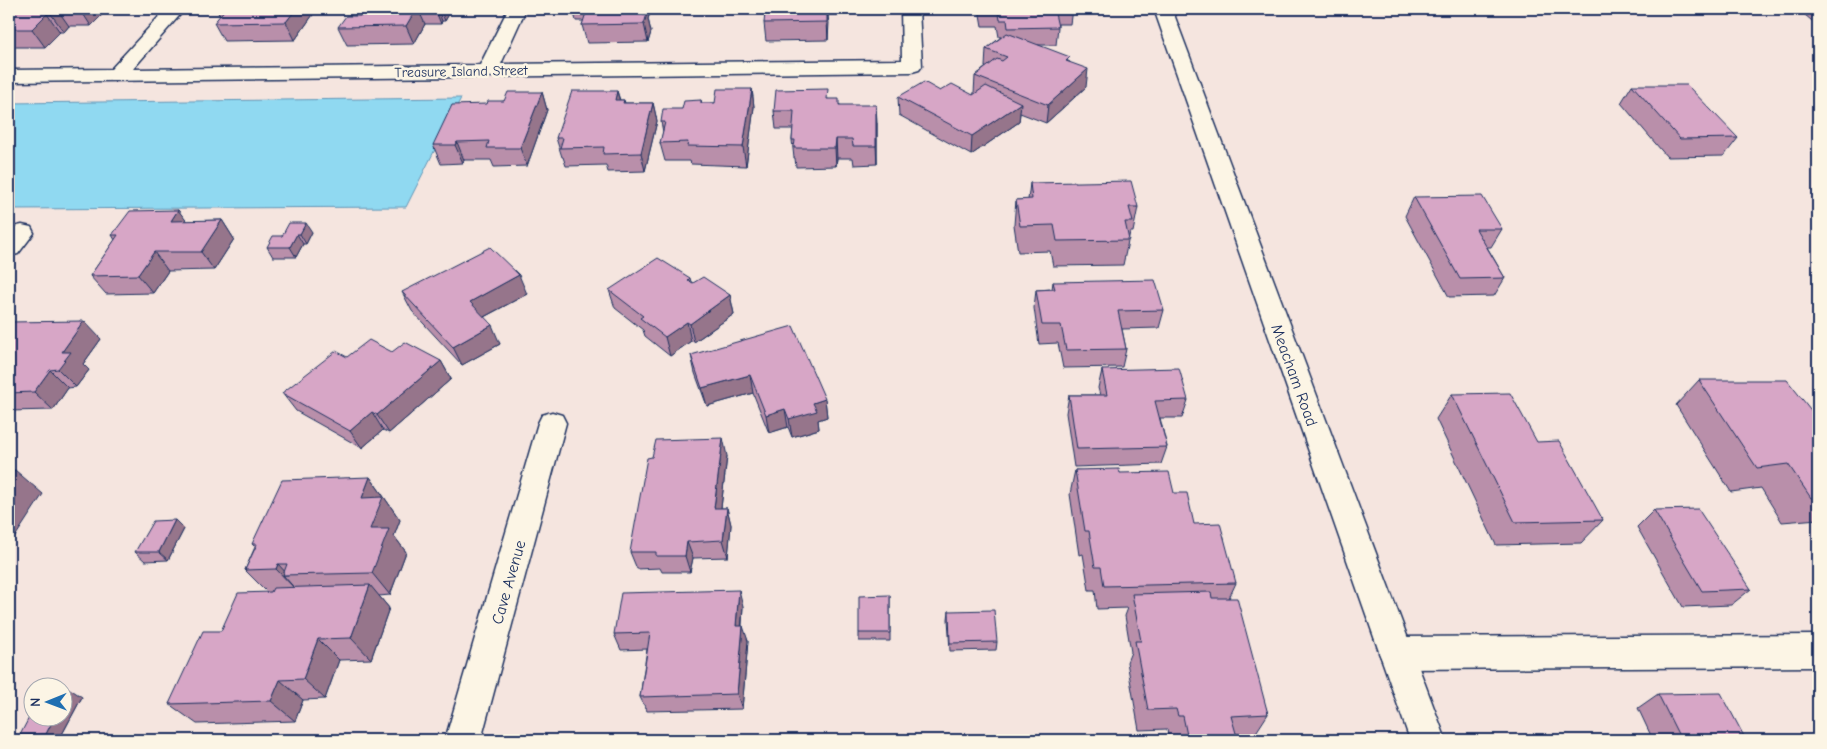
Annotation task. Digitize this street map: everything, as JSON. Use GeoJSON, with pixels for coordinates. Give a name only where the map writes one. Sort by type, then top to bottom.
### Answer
{"type":"FeatureCollection","features":[{"type":"Feature","properties":{"kind":"street"},"geometry":{"type":"LineString","coordinates":[[117,74],[176,9]]}},
{"type":"Feature","properties":{"kind":"street"},"geometry":{"type":"LineString","coordinates":[[488,70],[517,9]]}},
{"type":"Feature","properties":{"kind":"street","name":"Treasure Island Street"},"geometry":{"type":"LineString","coordinates":[[9,76],[912,66],[910,9]]}},
{"type":"Feature","properties":{"kind":"street","name":"Meacham Road"},"geometry":{"type":"LineString","coordinates":[[1164,9],[1428,740]]}},
{"type":"Feature","properties":{"kind":"street","name":"Cave Avenue"},"geometry":{"type":"LineString","coordinates":[[463,740],[552,423]]}},
{"type":"Feature","properties":{"kind":"street"},"geometry":{"type":"LineString","coordinates":[[1396,653],[1818,651]]}},
{"type":"Feature","properties":{"kind":"water"},"geometry":{"type":"Polygon","coordinates":[[[461,98],[406,207],[9,209],[9,103],[461,98]]]}},
{"type":"Feature","properties":{"kind":"building"},"geometry":{"type":"Polygon","coordinates":[[[9,9],[57,9],[51,14],[47,14],[32,29],[9,29],[9,9]]]}},
{"type":"Feature","properties":{"kind":"building"},"geometry":{"type":"Polygon","coordinates":[[[225,9],[296,9],[286,22],[214,23],[225,9]]]}},
{"type":"Feature","properties":{"kind":"building"},"geometry":{"type":"Polygon","coordinates":[[[364,9],[416,9],[406,26],[338,27],[346,16],[360,16],[364,9]]]}},
{"type":"Feature","properties":{"kind":"building"},"geometry":{"type":"Polygon","coordinates":[[[585,9],[642,9],[641,14],[647,14],[644,24],[582,25],[587,10],[585,9]]]}},
{"type":"Feature","properties":{"kind":"building"},"geometry":{"type":"Polygon","coordinates":[[[771,9],[827,9],[827,22],[764,23],[765,13],[770,13],[771,9]]]}},
{"type":"Feature","properties":{"kind":"building"},"geometry":{"type":"Polygon","coordinates":[[[998,9],[1054,9],[1058,27],[1008,28],[1007,20],[1000,20],[998,9]]]}},
{"type":"Feature","properties":{"kind":"building"},"geometry":{"type":"Polygon","coordinates":[[[1007,33],[1070,57],[1066,61],[1088,69],[1048,105],[975,76],[997,59],[1002,61],[1007,57],[986,49],[1007,33]]]}},
{"type":"Feature","properties":{"kind":"building"},"geometry":{"type":"Polygon","coordinates":[[[924,82],[940,91],[952,84],[973,95],[986,86],[1021,103],[972,136],[898,97],[924,82]]]}},
{"type":"Feature","properties":{"kind":"building"},"geometry":{"type":"Polygon","coordinates":[[[1632,85],[1687,85],[1738,138],[1680,139],[1632,85]]]}},
{"type":"Feature","properties":{"kind":"building"},"geometry":{"type":"Polygon","coordinates":[[[717,89],[752,89],[743,147],[687,146],[688,142],[660,143],[665,122],[661,122],[663,109],[682,109],[684,101],[701,100],[701,103],[715,103],[717,89]]]}},
{"type":"Feature","properties":{"kind":"building"},"geometry":{"type":"Polygon","coordinates":[[[828,89],[827,99],[839,99],[839,105],[876,105],[876,146],[853,146],[852,139],[836,139],[835,148],[794,148],[795,140],[792,140],[794,111],[774,111],[776,90],[828,89]]]}},
{"type":"Feature","properties":{"kind":"building"},"geometry":{"type":"Polygon","coordinates":[[[572,91],[617,91],[615,100],[624,100],[623,103],[653,103],[641,153],[603,154],[604,147],[560,148],[563,138],[556,138],[572,91]]]}},
{"type":"Feature","properties":{"kind":"building"},"geometry":{"type":"Polygon","coordinates":[[[508,92],[542,92],[520,148],[487,148],[489,141],[457,142],[455,145],[433,145],[452,105],[487,104],[488,101],[504,101],[508,92]]]}},
{"type":"Feature","properties":{"kind":"building"},"geometry":{"type":"Polygon","coordinates":[[[1131,181],[1138,207],[1129,207],[1133,222],[1125,222],[1129,240],[1057,241],[1054,225],[1020,226],[1016,200],[1032,199],[1030,183],[1131,181]]]}},
{"type":"Feature","properties":{"kind":"building"},"geometry":{"type":"Polygon","coordinates":[[[1482,196],[1502,229],[1476,229],[1505,278],[1460,279],[1414,197],[1482,196]]]}},
{"type":"Feature","properties":{"kind":"building"},"geometry":{"type":"Polygon","coordinates":[[[178,210],[171,221],[222,220],[201,252],[154,252],[138,275],[90,276],[118,235],[112,235],[130,211],[178,210]]]}},
{"type":"Feature","properties":{"kind":"building"},"geometry":{"type":"Polygon","coordinates":[[[289,223],[306,223],[290,247],[267,247],[273,236],[282,236],[289,223]]]}},
{"type":"Feature","properties":{"kind":"building"},"geometry":{"type":"Polygon","coordinates":[[[490,247],[519,275],[470,302],[492,325],[453,347],[402,292],[490,247]]]}},
{"type":"Feature","properties":{"kind":"building"},"geometry":{"type":"Polygon","coordinates":[[[658,258],[690,278],[688,280],[693,283],[703,277],[730,295],[690,324],[687,322],[665,337],[640,318],[643,316],[609,290],[658,258]]]}},
{"type":"Feature","properties":{"kind":"building"},"geometry":{"type":"Polygon","coordinates":[[[1155,280],[1164,310],[1118,311],[1126,349],[1066,350],[1061,325],[1042,325],[1036,290],[1055,289],[1053,282],[1155,280]]]}},
{"type":"Feature","properties":{"kind":"building"},"geometry":{"type":"Polygon","coordinates":[[[84,321],[62,352],[71,352],[58,369],[50,370],[34,392],[9,393],[9,322],[84,321]]]}},
{"type":"Feature","properties":{"kind":"building"},"geometry":{"type":"Polygon","coordinates":[[[793,326],[825,399],[813,403],[817,411],[789,419],[785,409],[766,415],[750,375],[702,388],[691,355],[793,326]]]}},
{"type":"Feature","properties":{"kind":"building"},"geometry":{"type":"Polygon","coordinates":[[[369,340],[392,352],[405,342],[441,361],[377,415],[372,412],[350,431],[282,393],[336,351],[347,357],[369,340]]]}},
{"type":"Feature","properties":{"kind":"building"},"geometry":{"type":"Polygon","coordinates":[[[1179,368],[1188,400],[1155,401],[1167,447],[1077,449],[1069,395],[1107,395],[1102,370],[1179,368]]]}},
{"type":"Feature","properties":{"kind":"building"},"geometry":{"type":"Polygon","coordinates":[[[1699,380],[1787,380],[1818,419],[1818,498],[1811,498],[1788,464],[1757,468],[1699,380]]]}},
{"type":"Feature","properties":{"kind":"building"},"geometry":{"type":"Polygon","coordinates":[[[1510,393],[1537,442],[1559,441],[1603,520],[1515,522],[1452,394],[1510,393]]]}},
{"type":"Feature","properties":{"kind":"building"},"geometry":{"type":"Polygon","coordinates":[[[723,438],[714,508],[727,508],[723,540],[687,542],[685,556],[656,556],[656,552],[630,552],[647,458],[652,457],[656,440],[723,438]]]}},
{"type":"Feature","properties":{"kind":"building"},"geometry":{"type":"Polygon","coordinates":[[[1119,469],[1120,473],[1169,472],[1174,493],[1187,493],[1194,524],[1220,523],[1236,583],[1104,586],[1101,567],[1095,567],[1089,531],[1085,531],[1075,470],[1119,469]]]}},
{"type":"Feature","properties":{"kind":"building"},"geometry":{"type":"Polygon","coordinates":[[[9,470],[15,470],[9,479],[9,470]]]}},
{"type":"Feature","properties":{"kind":"building"},"geometry":{"type":"Polygon","coordinates":[[[370,477],[362,498],[383,497],[370,529],[389,529],[372,573],[283,575],[287,564],[278,564],[276,569],[245,570],[257,544],[252,544],[282,480],[370,477]]]}},
{"type":"Feature","properties":{"kind":"building"},"geometry":{"type":"Polygon","coordinates":[[[1698,509],[1751,589],[1702,591],[1654,510],[1698,509]]]}},
{"type":"Feature","properties":{"kind":"building"},"geometry":{"type":"Polygon","coordinates":[[[175,520],[159,552],[135,552],[153,521],[175,520]]]}},
{"type":"Feature","properties":{"kind":"building"},"geometry":{"type":"Polygon","coordinates":[[[370,585],[351,638],[318,639],[303,679],[280,680],[271,701],[169,704],[203,631],[221,631],[238,593],[271,592],[273,588],[370,585]]]}},
{"type":"Feature","properties":{"kind":"building"},"geometry":{"type":"Polygon","coordinates":[[[739,590],[736,626],[743,626],[737,694],[640,697],[650,633],[614,634],[621,593],[739,590]]]}},
{"type":"Feature","properties":{"kind":"building"},"geometry":{"type":"Polygon","coordinates":[[[1211,592],[1212,598],[1237,598],[1268,714],[1231,716],[1238,740],[1188,740],[1183,716],[1178,716],[1176,709],[1148,710],[1135,641],[1141,641],[1132,594],[1211,592]]]}},
{"type":"Feature","properties":{"kind":"building"},"geometry":{"type":"Polygon","coordinates":[[[890,595],[890,633],[859,633],[859,596],[890,595]]]}},
{"type":"Feature","properties":{"kind":"building"},"geometry":{"type":"Polygon","coordinates":[[[994,610],[997,642],[950,643],[949,611],[994,610]]]}},
{"type":"Feature","properties":{"kind":"building"},"geometry":{"type":"Polygon","coordinates":[[[1721,693],[1746,740],[1681,740],[1658,694],[1721,693]]]}},
{"type":"Feature","properties":{"kind":"building"},"geometry":{"type":"Polygon","coordinates":[[[25,726],[50,726],[46,734],[20,735],[25,726]]]}}]}
